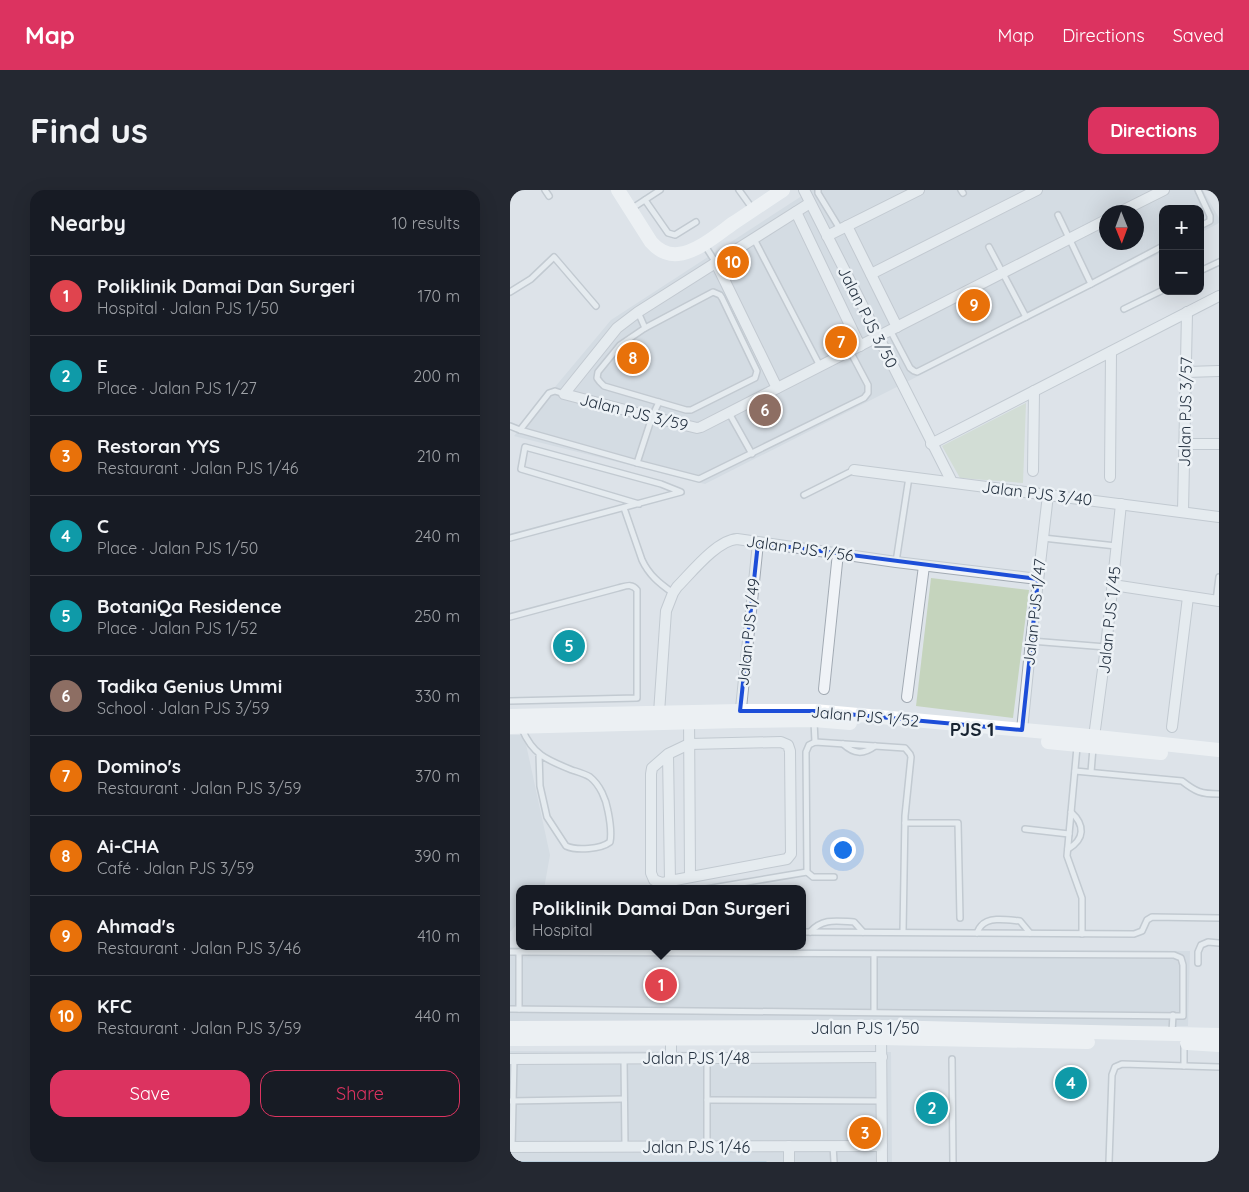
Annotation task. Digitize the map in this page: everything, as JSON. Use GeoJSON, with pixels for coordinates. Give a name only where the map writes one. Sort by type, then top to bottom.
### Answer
{"type":"FeatureCollection","features":[{"type":"Feature","properties":{"kind":"street"},"geometry":{"type":"LineString","coordinates":[[622,191],[630,209],[651,242],[658,250],[677,254],[686,252],[704,243],[783,190]]}},
{"type":"Feature","properties":{"kind":"street","name":"Jalan PJS 3/50"},"geometry":{"type":"LineString","coordinates":[[804,190],[931,444],[952,482]]}},
{"type":"Feature","properties":{"kind":"street"},"geometry":{"type":"LineString","coordinates":[[827,236],[919,190]]}},
{"type":"Feature","properties":{"kind":"street"},"geometry":{"type":"LineString","coordinates":[[871,274],[1037,190]]}},
{"type":"Feature","properties":{"kind":"street"},"geometry":{"type":"LineString","coordinates":[[1134,205],[1164,190]]}},
{"type":"Feature","properties":{"kind":"street","name":"Jalan PJS 3/59"},"geometry":{"type":"LineString","coordinates":[[810,202],[638,312],[617,328],[564,394],[697,428],[701,427],[1099,224]]}},
{"type":"Feature","properties":{"kind":"street"},"geometry":{"type":"LineString","coordinates":[[796,212],[855,348]]}},
{"type":"Feature","properties":{"kind":"street"},"geometry":{"type":"LineString","coordinates":[[844,228],[871,274],[893,329]]}},
{"type":"Feature","properties":{"kind":"street"},"geometry":{"type":"LineString","coordinates":[[716,263],[740,322],[777,388]]}},
{"type":"Feature","properties":{"kind":"street"},"geometry":{"type":"LineString","coordinates":[[931,444],[1219,296]]}},
{"type":"Feature","properties":{"kind":"street","name":"Jalan PJS 3/57"},"geometry":{"type":"LineString","coordinates":[[1183,512],[1187,312]]}},
{"type":"Feature","properties":{"kind":"street"},"geometry":{"type":"LineString","coordinates":[[1110,476],[1111,352]]}},
{"type":"Feature","properties":{"kind":"street"},"geometry":{"type":"LineString","coordinates":[[1186,372],[1219,371]]}},
{"type":"Feature","properties":{"kind":"street"},"geometry":{"type":"LineString","coordinates":[[1033,471],[1034,391]]}},
{"type":"Feature","properties":{"kind":"street"},"geometry":{"type":"LineString","coordinates":[[1185,444],[1219,444]]}},
{"type":"Feature","properties":{"kind":"street","name":"Jalan PJS 3/40"},"geometry":{"type":"LineString","coordinates":[[854,470],[1219,517]]}},
{"type":"Feature","properties":{"kind":"street","name":"Jalan PJS 1/47"},"geometry":{"type":"LineString","coordinates":[[1022,730],[1048,495]]}},
{"type":"Feature","properties":{"kind":"street","name":"Jalan PJS 1/45"},"geometry":{"type":"LineString","coordinates":[[1094,742],[1121,504]]}},
{"type":"Feature","properties":{"kind":"street","name":"Jalan PJS 1/56"},"geometry":{"type":"LineString","coordinates":[[659,713],[666,611],[673,593],[720,544],[735,539],[924,566],[1038,579]]}},
{"type":"Feature","properties":{"kind":"street","name":"Jalan PJS 1/49"},"geometry":{"type":"LineString","coordinates":[[740,716],[758,542]]}},
{"type":"Feature","properties":{"kind":"street"},"geometry":{"type":"LineString","coordinates":[[824,689],[838,553]]}},
{"type":"Feature","properties":{"kind":"street"},"geometry":{"type":"LineString","coordinates":[[907,697],[924,566]]}},
{"type":"Feature","properties":{"kind":"street"},"geometry":{"type":"LineString","coordinates":[[1113,586],[1217,601]]}},
{"type":"Feature","properties":{"kind":"street"},"geometry":{"type":"LineString","coordinates":[[1172,727],[1188,597]]}},
{"type":"Feature","properties":{"kind":"street","name":"Jalan PJS 1/52"},"geometry":{"type":"LineString","coordinates":[[515,721],[659,713],[689,717]]}},
{"type":"Feature","properties":{"kind":"street","name":"Jalan PJS 1/52"},"geometry":{"type":"LineString","coordinates":[[814,716],[912,728],[1078,740],[1219,759]]}},
{"type":"Feature","properties":{"kind":"street","name":"Jalan PJS 1/52"},"geometry":{"type":"LineString","coordinates":[[515,721],[814,716],[1022,730],[1078,740]]}},
{"type":"Feature","properties":{"kind":"street"},"geometry":{"type":"LineString","coordinates":[[689,717],[690,877]]}},
{"type":"Feature","properties":{"kind":"street"},"geometry":{"type":"LineString","coordinates":[[781,742],[788,745],[790,751],[791,854],[787,859],[670,881],[654,880],[651,873],[652,768],[668,754],[689,744],[781,742]]}},
{"type":"Feature","properties":{"kind":"street","name":"Jalan PJS 1/52"},"geometry":{"type":"LineString","coordinates":[[1094,742],[1219,750]]}},
{"type":"Feature","properties":{"kind":"street"},"geometry":{"type":"LineString","coordinates":[[668,754],[670,881]]}},
{"type":"Feature","properties":{"kind":"street","name":"Jalan PJS 1/50"},"geometry":{"type":"LineString","coordinates":[[510,1028],[671,1033],[881,1033],[1180,1037],[1219,1035]]}},
{"type":"Feature","properties":{"kind":"street"},"geometry":{"type":"LineString","coordinates":[[671,1033],[671,1058]]}},
{"type":"Feature","properties":{"kind":"street","name":"Jalan PJS 1/50"},"geometry":{"type":"LineString","coordinates":[[510,1039],[671,1033]]}},
{"type":"Feature","properties":{"kind":"street"},"geometry":{"type":"LineString","coordinates":[[881,1033],[882,1162]]}},
{"type":"Feature","properties":{"kind":"street","name":"Jalan PJS 1/50"},"geometry":{"type":"LineString","coordinates":[[1180,1037],[1219,1044]]}},
{"type":"Feature","properties":{"kind":"street","name":"Jalan PJS 1/48"},"geometry":{"type":"LineString","coordinates":[[512,1059],[882,1057]]}},
{"type":"Feature","properties":{"kind":"street"},"geometry":{"type":"LineString","coordinates":[[789,1146],[789,1162]]}},
{"type":"Feature","properties":{"kind":"street","name":"Jalan PJS 1/46"},"geometry":{"type":"LineString","coordinates":[[511,1147],[882,1146]]}},
{"type":"Feature","properties":{"kind":"lane"},"geometry":{"type":"LineString","coordinates":[[545,190],[549,196]]}},
{"type":"Feature","properties":{"kind":"lane"},"geometry":{"type":"LineString","coordinates":[[630,209],[660,190]]}},
{"type":"Feature","properties":{"kind":"lane"},"geometry":{"type":"LineString","coordinates":[[739,190],[753,210]]}},
{"type":"Feature","properties":{"kind":"lane"},"geometry":{"type":"LineString","coordinates":[[818,190],[818,193],[844,228]]}},
{"type":"Feature","properties":{"kind":"lane"},"geometry":{"type":"LineString","coordinates":[[1198,190],[1210,216],[1210,221],[1204,224]]}},
{"type":"Feature","properties":{"kind":"lane"},"geometry":{"type":"LineString","coordinates":[[645,200],[668,233],[675,235],[696,222]]}},
{"type":"Feature","properties":{"kind":"lane"},"geometry":{"type":"LineString","coordinates":[[1058,215],[1091,284]]}},
{"type":"Feature","properties":{"kind":"lane"},"geometry":{"type":"LineString","coordinates":[[754,239],[820,366]]}},
{"type":"Feature","properties":{"kind":"lane"},"geometry":{"type":"LineString","coordinates":[[704,243],[716,263]]}},
{"type":"Feature","properties":{"kind":"lane"},"geometry":{"type":"LineString","coordinates":[[989,247],[1026,317]]}},
{"type":"Feature","properties":{"kind":"lane"},"geometry":{"type":"LineString","coordinates":[[893,329],[910,368],[917,372],[1159,248]]}},
{"type":"Feature","properties":{"kind":"lane"},"geometry":{"type":"LineString","coordinates":[[510,292],[531,279],[554,257],[596,306]]}},
{"type":"Feature","properties":{"kind":"lane"},"geometry":{"type":"LineString","coordinates":[[1204,270],[1219,262]]}},
{"type":"Feature","properties":{"kind":"lane"},"geometry":{"type":"LineString","coordinates":[[713,292],[720,295],[740,322],[757,371],[755,378],[691,410],[604,386],[598,378],[598,372],[620,345],[645,328],[713,292]]}},
{"type":"Feature","properties":{"kind":"lane"},"geometry":{"type":"LineString","coordinates":[[1124,309],[1159,292]]}},
{"type":"Feature","properties":{"kind":"lane"},"geometry":{"type":"LineString","coordinates":[[638,312],[645,328]]}},
{"type":"Feature","properties":{"kind":"lane"},"geometry":{"type":"LineString","coordinates":[[510,426],[699,479],[864,398],[868,393],[868,385],[855,348]]}},
{"type":"Feature","properties":{"kind":"lane"},"geometry":{"type":"LineString","coordinates":[[520,430],[550,393],[555,391],[564,394]]}},
{"type":"Feature","properties":{"kind":"lane"},"geometry":{"type":"LineString","coordinates":[[637,463],[659,402]]}},
{"type":"Feature","properties":{"kind":"lane"},"geometry":{"type":"LineString","coordinates":[[729,413],[752,454]]}},
{"type":"Feature","properties":{"kind":"lane"},"geometry":{"type":"LineString","coordinates":[[510,538],[639,504],[681,492],[661,484],[525,448],[521,469],[639,504]]}},
{"type":"Feature","properties":{"kind":"lane"},"geometry":{"type":"LineString","coordinates":[[804,495],[854,470]]}},
{"type":"Feature","properties":{"kind":"lane"},"geometry":{"type":"LineString","coordinates":[[896,562],[908,477]]}},
{"type":"Feature","properties":{"kind":"lane"},"geometry":{"type":"LineString","coordinates":[[624,508],[642,560],[649,574],[673,593]]}},
{"type":"Feature","properties":{"kind":"lane"},"geometry":{"type":"LineString","coordinates":[[1043,538],[1116,546]]}},
{"type":"Feature","properties":{"kind":"lane"},"geometry":{"type":"LineString","coordinates":[[1217,601],[1219,577]]}},
{"type":"Feature","properties":{"kind":"lane"},"geometry":{"type":"LineString","coordinates":[[510,617],[630,585],[637,590],[637,698],[510,701]]}},
{"type":"Feature","properties":{"kind":"lane"},"geometry":{"type":"LineString","coordinates":[[1031,641],[1106,647]]}},
{"type":"Feature","properties":{"kind":"lane"},"geometry":{"type":"LineString","coordinates":[[520,701],[515,721],[527,741],[539,754],[594,780],[606,802],[610,820],[612,836],[610,842],[605,846],[589,848],[566,846],[547,817],[540,786],[539,754]]}},
{"type":"Feature","properties":{"kind":"lane"},"geometry":{"type":"LineString","coordinates":[[814,716],[814,742]]}},
{"type":"Feature","properties":{"kind":"lane"},"geometry":{"type":"LineString","coordinates":[[1078,740],[1067,856],[1082,898],[1082,934]]}},
{"type":"Feature","properties":{"kind":"lane"},"geometry":{"type":"LineString","coordinates":[[807,872],[806,752],[809,745],[814,742],[905,748],[910,754],[905,816],[903,932]]}},
{"type":"Feature","properties":{"kind":"lane"},"geometry":{"type":"LineString","coordinates":[[1091,772],[1094,742]]}},
{"type":"Feature","properties":{"kind":"lane"},"geometry":{"type":"LineString","coordinates":[[1075,771],[1182,781],[1195,791],[1206,794],[1219,794]]}},
{"type":"Feature","properties":{"kind":"lane"},"geometry":{"type":"LineString","coordinates":[[1068,849],[1075,845],[1082,833],[1076,817],[1071,812]]}},
{"type":"Feature","properties":{"kind":"lane"},"geometry":{"type":"LineString","coordinates":[[905,823],[958,823],[960,918]]}},
{"type":"Feature","properties":{"kind":"lane"},"geometry":{"type":"LineString","coordinates":[[1025,829],[1069,834]]}},
{"type":"Feature","properties":{"kind":"lane"},"geometry":{"type":"LineString","coordinates":[[730,885],[807,872],[813,877],[834,877]]}},
{"type":"Feature","properties":{"kind":"lane"},"geometry":{"type":"LineString","coordinates":[[806,932],[1134,934],[1142,931],[1148,920],[1152,917],[1219,918]]}},
{"type":"Feature","properties":{"kind":"lane"},"geometry":{"type":"LineString","coordinates":[[977,933],[981,926],[988,921],[1003,920],[1020,921],[1030,933]]}},
{"type":"Feature","properties":{"kind":"lane"},"geometry":{"type":"LineString","coordinates":[[810,932],[817,925],[824,922],[854,922],[863,932]]}},
{"type":"Feature","properties":{"kind":"lane"},"geometry":{"type":"LineString","coordinates":[[1198,963],[1198,952],[1201,945],[1208,942],[1219,942]]}},
{"type":"Feature","properties":{"kind":"lane"},"geometry":{"type":"LineString","coordinates":[[510,952],[1174,955],[1181,958],[1184,965],[1183,1016],[510,1008]]}},
{"type":"Feature","properties":{"kind":"lane"},"geometry":{"type":"LineString","coordinates":[[519,952],[519,1009]]}},
{"type":"Feature","properties":{"kind":"lane"},"geometry":{"type":"LineString","coordinates":[[874,954],[874,1012]]}},
{"type":"Feature","properties":{"kind":"lane"},"geometry":{"type":"LineString","coordinates":[[1172,1015],[1180,1037],[1184,1066]]}},
{"type":"Feature","properties":{"kind":"lane"},"geometry":{"type":"LineString","coordinates":[[624,1058],[625,1147]]}},
{"type":"Feature","properties":{"kind":"lane"},"geometry":{"type":"LineString","coordinates":[[707,1058],[707,1146]]}},
{"type":"Feature","properties":{"kind":"lane"},"geometry":{"type":"LineString","coordinates":[[511,1147],[512,1059]]}},
{"type":"Feature","properties":{"kind":"lane"},"geometry":{"type":"LineString","coordinates":[[952,1059],[953,1162]]}},
{"type":"Feature","properties":{"kind":"lane"},"geometry":{"type":"LineString","coordinates":[[1109,1162],[1112,1075],[1115,1067],[1122,1064],[1219,1067]]}},
{"type":"Feature","properties":{"kind":"lane"},"geometry":{"type":"LineString","coordinates":[[512,1101],[624,1100]]}},
{"type":"Feature","properties":{"kind":"lane"},"geometry":{"type":"LineString","coordinates":[[707,1100],[882,1100]]}},
{"type":"Feature","properties":{"kind":"lane"},"geometry":{"type":"LineString","coordinates":[[833,1146],[834,1162]]}},
{"type":"Feature","properties":{"kind":"highlighted area"},"geometry":{"type":"Polygon","coordinates":[[[758,543],[1038,579],[1022,730],[814,711],[740,711],[758,543]]]}},
{"type":"Feature","properties":{"kind":"shaded area"},"geometry":{"type":"Polygon","coordinates":[[[811,190],[1203,190],[1219,218],[1219,223],[1204,231],[1204,205],[1159,205],[1159,254],[705,484],[514,436],[611,320],[811,190]]]}},
{"type":"Feature","properties":{"kind":"shaded area"},"geometry":{"type":"Polygon","coordinates":[[[510,735],[524,735],[550,855],[545,885],[516,885],[516,925],[510,932],[510,735]]]}},
{"type":"Feature","properties":{"kind":"shaded area"},"geometry":{"type":"Polygon","coordinates":[[[510,947],[516,947],[516,950],[806,949],[1190,951],[1188,1026],[510,1024],[510,947]]]}},
{"type":"Feature","properties":{"kind":"shaded area"},"geometry":{"type":"Polygon","coordinates":[[[510,1051],[891,1052],[892,1162],[510,1162],[510,1051]]]}},
{"type":"Feature","properties":{"kind":"green space"},"geometry":{"type":"Polygon","coordinates":[[[1026,403],[1023,483],[960,478],[942,446],[1026,403]]]}},
{"type":"Feature","properties":{"kind":"green space"},"geometry":{"type":"Polygon","coordinates":[[[931,578],[1029,590],[1013,718],[916,706],[931,578]]]}},
{"type":"Feature","properties":{"kind":"water"},"geometry":{"type":"Polygon","coordinates":[[[766,1161],[767,1162],[516,1162],[766,1161]]]}},
{"type":"Feature","properties":{"kind":"place","name":"KFC"},"geometry":{"type":"Point","coordinates":[733,262]}},
{"type":"Feature","properties":{"kind":"place","name":"Ahmad's"},"geometry":{"type":"Point","coordinates":[974,305]}},
{"type":"Feature","properties":{"kind":"place","name":"Domino's"},"geometry":{"type":"Point","coordinates":[841,342]}},
{"type":"Feature","properties":{"kind":"place","name":"Ai-CHA"},"geometry":{"type":"Point","coordinates":[633,358]}},
{"type":"Feature","properties":{"kind":"place","name":"Tadika Genius Ummi"},"geometry":{"type":"Point","coordinates":[765,410]}},
{"type":"Feature","properties":{"kind":"place","name":"BotaniQa Residence"},"geometry":{"type":"Point","coordinates":[569,646]}},
{"type":"Feature","properties":{"kind":"place","name":"Poliklinik Damai Dan Surgeri"},"geometry":{"type":"Point","coordinates":[661,985]}},
{"type":"Feature","properties":{"kind":"place","name":"C"},"geometry":{"type":"Point","coordinates":[1071,1083]}},
{"type":"Feature","properties":{"kind":"place","name":"E"},"geometry":{"type":"Point","coordinates":[932,1108]}},
{"type":"Feature","properties":{"kind":"place","name":"Restoran YYS"},"geometry":{"type":"Point","coordinates":[865,1133]}},
{"type":"Feature","properties":{"kind":"district","name":"PJS 1"},"geometry":{"type":"Point","coordinates":[972,729]}}]}
